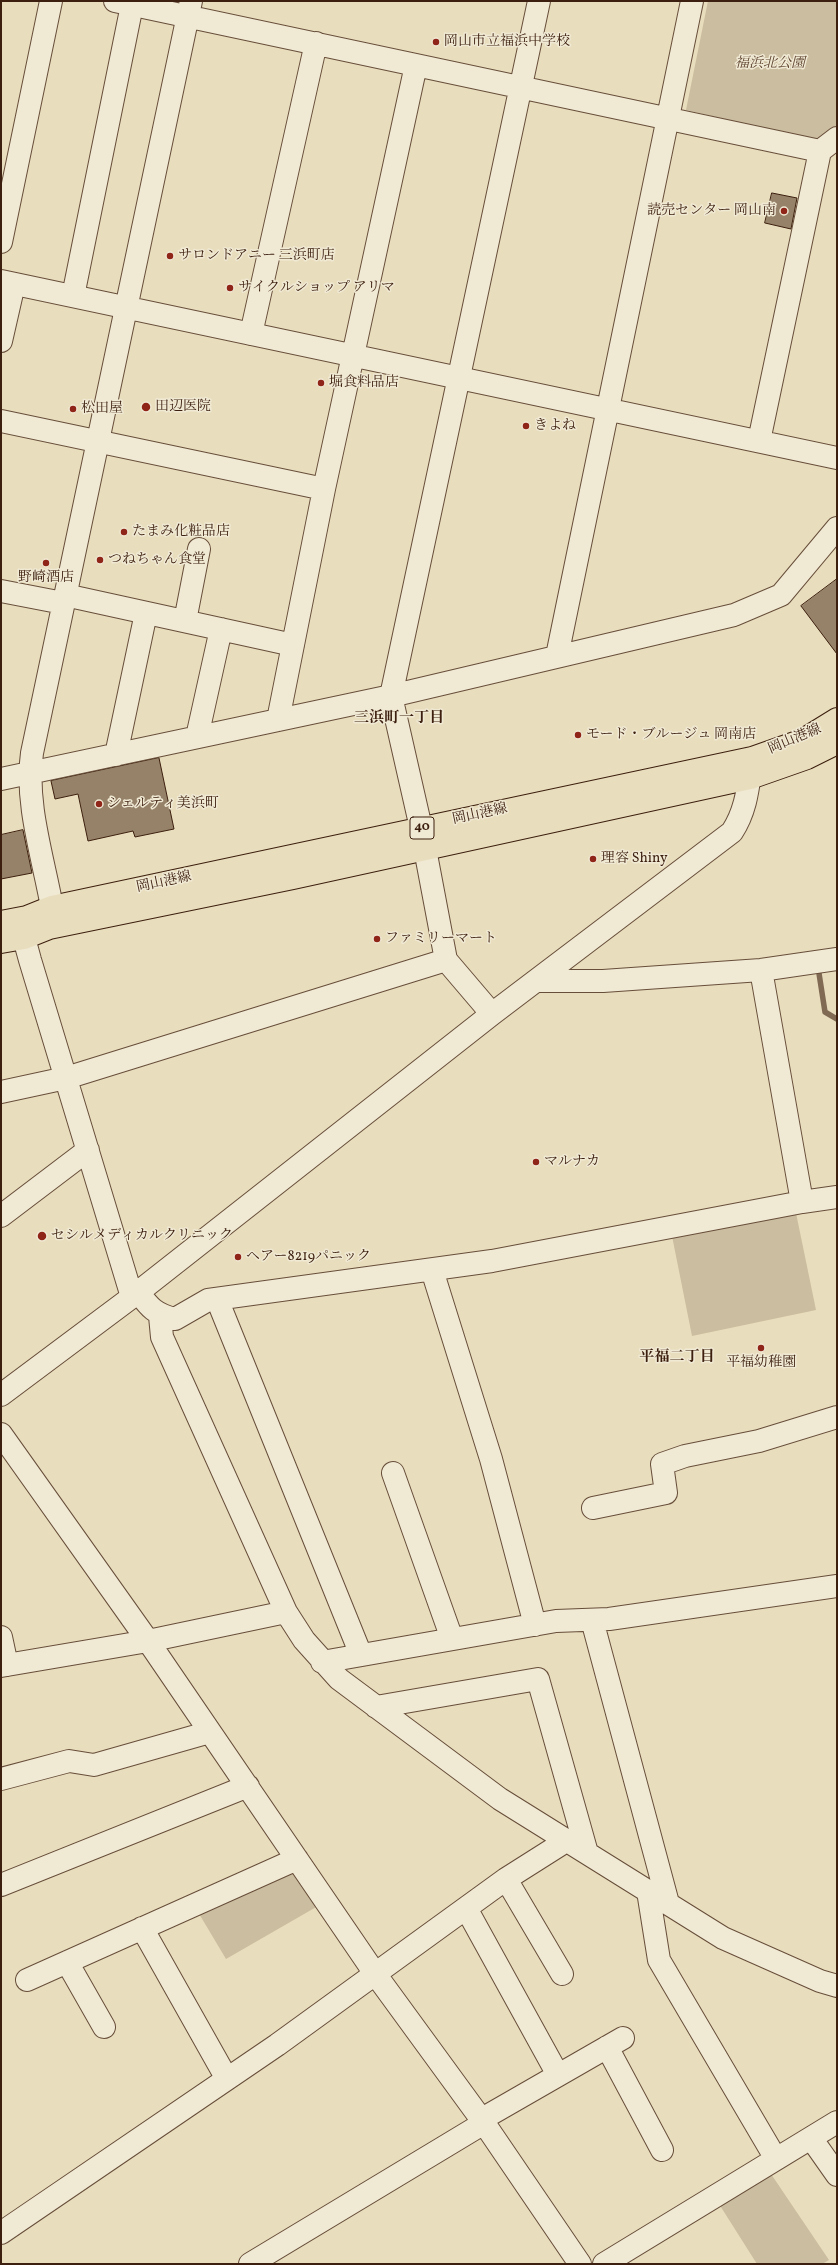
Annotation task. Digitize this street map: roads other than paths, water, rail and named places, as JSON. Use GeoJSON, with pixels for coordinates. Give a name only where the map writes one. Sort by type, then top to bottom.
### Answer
{"type":"FeatureCollection","features":[{"type":"Feature","properties":{"kind":"main road","name":"岡山港線"},"geometry":{"type":"LineString","coordinates":[[751,768],[803,740],[837,719]]}},
{"type":"Feature","properties":{"kind":"main road","name":"岡山港線"},"geometry":{"type":"LineString","coordinates":[[1,942],[26,927],[51,918],[751,768],[807,758],[837,743]]}},
{"type":"Feature","properties":{"kind":"main road","name":"岡山港線"},"geometry":{"type":"LineString","coordinates":[[1,922],[26,927]]}},
{"type":"Feature","properties":{"kind":"street"},"geometry":{"type":"LineString","coordinates":[[1,242],[51,1]]}},
{"type":"Feature","properties":{"kind":"street"},"geometry":{"type":"LineString","coordinates":[[492,1014],[446,960],[423,838],[391,696],[458,377],[526,89],[539,1]]}},
{"type":"Feature","properties":{"kind":"street"},"geometry":{"type":"LineString","coordinates":[[557,656],[692,1]]}},
{"type":"Feature","properties":{"kind":"street"},"geometry":{"type":"LineString","coordinates":[[73,296],[123,3],[189,8],[316,43],[526,89],[667,124],[824,152],[759,441]]}},
{"type":"Feature","properties":{"kind":"street"},"geometry":{"type":"LineString","coordinates":[[51,918],[29,773],[37,725],[189,8]]}},
{"type":"Feature","properties":{"kind":"street"},"geometry":{"type":"LineString","coordinates":[[251,334],[316,43]]}},
{"type":"Feature","properties":{"kind":"street"},"geometry":{"type":"LineString","coordinates":[[278,720],[324,489],[416,65]]}},
{"type":"Feature","properties":{"kind":"street"},"geometry":{"type":"LineString","coordinates":[[1,341],[7,282],[837,458]]}},
{"type":"Feature","properties":{"kind":"street"},"geometry":{"type":"LineString","coordinates":[[1,421],[324,489]]}},
{"type":"Feature","properties":{"kind":"street"},"geometry":{"type":"LineString","coordinates":[[1,779],[391,696],[734,615],[781,595],[837,528]]}},
{"type":"Feature","properties":{"kind":"street"},"geometry":{"type":"LineString","coordinates":[[185,621],[199,549]]}},
{"type":"Feature","properties":{"kind":"street"},"geometry":{"type":"LineString","coordinates":[[1,591],[64,599],[146,613],[293,645]]}},
{"type":"Feature","properties":{"kind":"street"},"geometry":{"type":"LineString","coordinates":[[116,755],[146,613]]}},
{"type":"Feature","properties":{"kind":"street"},"geometry":{"type":"LineString","coordinates":[[197,737],[221,629]]}},
{"type":"Feature","properties":{"kind":"street"},"geometry":{"type":"LineString","coordinates":[[1,1395],[136,1294],[492,1014],[732,832],[743,812],[751,768]]}},
{"type":"Feature","properties":{"kind":"street"},"geometry":{"type":"LineString","coordinates":[[26,927],[66,1078],[88,1150],[136,1294],[160,1316],[175,1319],[208,1300],[492,1261],[802,1202],[837,1197]]}},
{"type":"Feature","properties":{"kind":"street"},"geometry":{"type":"LineString","coordinates":[[1,1092],[66,1078],[446,960]]}},
{"type":"Feature","properties":{"kind":"street"},"geometry":{"type":"LineString","coordinates":[[536,981],[603,981],[761,970],[824,961]]}},
{"type":"Feature","properties":{"kind":"street"},"geometry":{"type":"LineString","coordinates":[[761,970],[802,1202]]}},
{"type":"Feature","properties":{"kind":"street"},"geometry":{"type":"LineString","coordinates":[[1,1216],[88,1150]]}},
{"type":"Feature","properties":{"kind":"street"},"geometry":{"type":"LineString","coordinates":[[432,1270],[492,1459],[535,1625]]}},
{"type":"Feature","properties":{"kind":"street"},"geometry":{"type":"LineString","coordinates":[[217,1299],[361,1655]]}},
{"type":"Feature","properties":{"kind":"street"},"geometry":{"type":"LineString","coordinates":[[160,1316],[162,1337],[286,1612],[304,1640],[322,1662],[339,1679],[500,1799],[723,1938],[820,1981],[837,1986]]}},
{"type":"Feature","properties":{"kind":"street"},"geometry":{"type":"LineString","coordinates":[[593,1508],[666,1493],[662,1464],[685,1456],[759,1442],[837,1417]]}},
{"type":"Feature","properties":{"kind":"street"},"geometry":{"type":"LineString","coordinates":[[1,1434],[148,1641],[376,1975],[483,2121],[580,2264]]}},
{"type":"Feature","properties":{"kind":"street"},"geometry":{"type":"LineString","coordinates":[[393,1473],[452,1639]]}},
{"type":"Feature","properties":{"kind":"street"},"geometry":{"type":"LineString","coordinates":[[322,1662],[556,1621],[593,1626],[837,1586]]}},
{"type":"Feature","properties":{"kind":"street"},"geometry":{"type":"LineString","coordinates":[[1,1637],[4,1666],[148,1641],[286,1612]]}},
{"type":"Feature","properties":{"kind":"street"},"geometry":{"type":"LineString","coordinates":[[593,1626],[668,1903]]}},
{"type":"Feature","properties":{"kind":"street"},"geometry":{"type":"LineString","coordinates":[[376,1707],[538,1679],[587,1853]]}},
{"type":"Feature","properties":{"kind":"street"},"geometry":{"type":"LineString","coordinates":[[1,1779],[69,1761],[94,1765],[210,1732]]}},
{"type":"Feature","properties":{"kind":"street"},"geometry":{"type":"LineString","coordinates":[[1,1885],[248,1786]]}},
{"type":"Feature","properties":{"kind":"street"},"geometry":{"type":"LineString","coordinates":[[1,2233],[227,2079],[376,1975],[469,1913],[566,1841]]}},
{"type":"Feature","properties":{"kind":"street"},"geometry":{"type":"LineString","coordinates":[[27,1980],[297,1859]]}},
{"type":"Feature","properties":{"kind":"street"},"geometry":{"type":"LineString","coordinates":[[509,1884],[562,1974]]}},
{"type":"Feature","properties":{"kind":"street"},"geometry":{"type":"LineString","coordinates":[[648,1891],[659,1960],[773,2155]]}},
{"type":"Feature","properties":{"kind":"street"},"geometry":{"type":"LineString","coordinates":[[469,1913],[558,2075]]}},
{"type":"Feature","properties":{"kind":"street"},"geometry":{"type":"LineString","coordinates":[[142,1928],[227,2079]]}},
{"type":"Feature","properties":{"kind":"street"},"geometry":{"type":"LineString","coordinates":[[67,1962],[104,2027]]}},
{"type":"Feature","properties":{"kind":"street"},"geometry":{"type":"LineString","coordinates":[[264,2260],[483,2121],[615,2042],[662,2150]]}},
{"type":"Feature","properties":{"kind":"street"},"geometry":{"type":"LineString","coordinates":[[604,2264],[773,2155],[811,2138],[837,2122]]}},
{"type":"Feature","properties":{"kind":"street"},"geometry":{"type":"LineString","coordinates":[[811,2138],[837,2175]]}},
{"type":"Feature","properties":{"kind":"waterway"},"geometry":{"type":"LineString","coordinates":[[818,967],[825,1012],[837,1019]]}},
{"type":"Feature","properties":{"kind":"place","name":"岡山市立福浜中学校"},"geometry":{"type":"Point","coordinates":[436,42]}},
{"type":"Feature","properties":{"kind":"place","name":"読売センター 岡山南"},"geometry":{"type":"Point","coordinates":[784,211]}},
{"type":"Feature","properties":{"kind":"place","name":"サロンドアニー 三浜町店"},"geometry":{"type":"Point","coordinates":[170,256]}},
{"type":"Feature","properties":{"kind":"place","name":"サイクルショップ アリマ"},"geometry":{"type":"Point","coordinates":[230,288]}},
{"type":"Feature","properties":{"kind":"place","name":"堀食料品店"},"geometry":{"type":"Point","coordinates":[321,383]}},
{"type":"Feature","properties":{"kind":"place","name":"田辺医院"},"geometry":{"type":"Point","coordinates":[146,407]}},
{"type":"Feature","properties":{"kind":"place","name":"松田屋"},"geometry":{"type":"Point","coordinates":[73,409]}},
{"type":"Feature","properties":{"kind":"place","name":"きよね"},"geometry":{"type":"Point","coordinates":[526,426]}},
{"type":"Feature","properties":{"kind":"place","name":"たまみ化粧品店"},"geometry":{"type":"Point","coordinates":[124,532]}},
{"type":"Feature","properties":{"kind":"place","name":"つねちゃん食堂"},"geometry":{"type":"Point","coordinates":[100,560]}},
{"type":"Feature","properties":{"kind":"place","name":"野崎酒店"},"geometry":{"type":"Point","coordinates":[46,563]}},
{"type":"Feature","properties":{"kind":"place","name":"モード・ブルージュ 岡南店"},"geometry":{"type":"Point","coordinates":[578,735]}},
{"type":"Feature","properties":{"kind":"place","name":"シェルティ美浜町"},"geometry":{"type":"Point","coordinates":[99,804]}},
{"type":"Feature","properties":{"kind":"place","name":"理容 Shiny"},"geometry":{"type":"Point","coordinates":[593,859]}},
{"type":"Feature","properties":{"kind":"place","name":"ファミリーマート"},"geometry":{"type":"Point","coordinates":[377,939]}},
{"type":"Feature","properties":{"kind":"place","name":"マルナカ"},"geometry":{"type":"Point","coordinates":[536,1162]}},
{"type":"Feature","properties":{"kind":"place","name":"セシルメディカルクリニック"},"geometry":{"type":"Point","coordinates":[42,1236]}},
{"type":"Feature","properties":{"kind":"place","name":"ヘアー8219パニック"},"geometry":{"type":"Point","coordinates":[238,1257]}},
{"type":"Feature","properties":{"kind":"place","name":"平福幼稚園"},"geometry":{"type":"Point","coordinates":[761,1348]}},
{"type":"Feature","properties":{"kind":"district","name":"三浜町一丁目"},"geometry":{"type":"Point","coordinates":[399,719]}},
{"type":"Feature","properties":{"kind":"district","name":"平福二丁目"},"geometry":{"type":"Point","coordinates":[677,1358]}},
{"type":"Feature","properties":{"kind":"park label","name":"福浜北公園"},"geometry":{"type":"Point","coordinates":[770,64]}}]}
